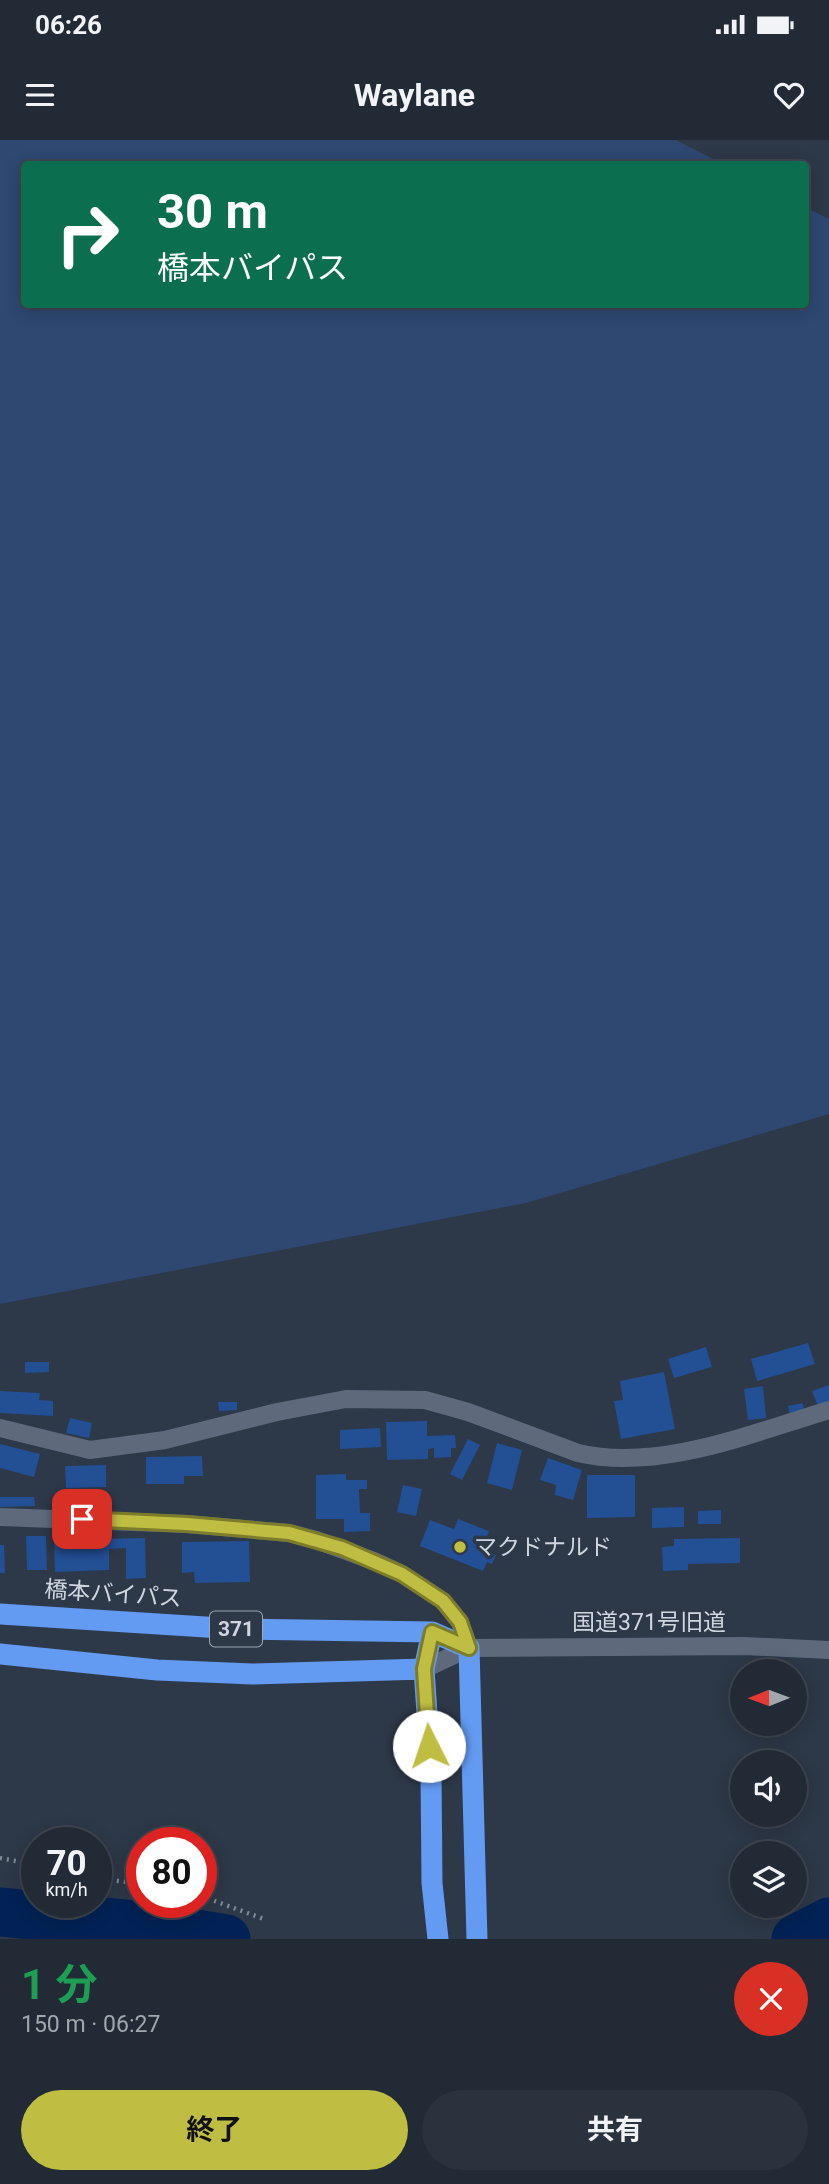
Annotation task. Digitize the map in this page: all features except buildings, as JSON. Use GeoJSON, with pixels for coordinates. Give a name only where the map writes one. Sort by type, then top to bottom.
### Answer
{"type":"FeatureCollection","features":[{"type":"Feature","properties":{"kind":"highway","name":"橋本バイパス"},"geometry":{"type":"LineString","coordinates":[[0,1614],[237,1629],[432,1632],[469,1648]]}},
{"type":"Feature","properties":{"kind":"highway"},"geometry":{"type":"LineString","coordinates":[[432,1632],[424,1669],[431,1772],[432,1882],[438,1939]]}},
{"type":"Feature","properties":{"kind":"highway"},"geometry":{"type":"LineString","coordinates":[[469,1648],[477,1939]]}},
{"type":"Feature","properties":{"kind":"highway","name":"371"},"geometry":{"type":"LineString","coordinates":[[0,1654],[157,1670],[252,1674],[424,1669]]}},
{"type":"Feature","properties":{"kind":"street"},"geometry":{"type":"LineString","coordinates":[[0,1427],[90,1450],[165,1440],[277,1412],[346,1399],[425,1400],[468,1412],[578,1453],[590,1456],[633,1457],[684,1453],[829,1410]]}},
{"type":"Feature","properties":{"kind":"street"},"geometry":{"type":"LineString","coordinates":[[0,1517],[187,1524],[289,1533],[316,1540],[393,1570],[443,1601],[460,1622],[469,1648],[424,1669]]}},
{"type":"Feature","properties":{"kind":"street","name":"国道371号旧道"},"geometry":{"type":"LineString","coordinates":[[469,1648],[745,1646],[829,1650]]}},
{"type":"Feature","properties":{"kind":"path"},"geometry":{"type":"LineString","coordinates":[[0,1858],[21,1862]]}},
{"type":"Feature","properties":{"kind":"path"},"geometry":{"type":"LineString","coordinates":[[217,1902],[264,1919]]}},
{"type":"Feature","properties":{"kind":"shaded area"},"geometry":{"type":"Polygon","coordinates":[[[0,140],[676,140],[717,161],[21,161],[21,308],[809,308],[809,209],[829,219],[829,1114],[526,1203],[0,1304],[0,140]]]}},
{"type":"Feature","properties":{"kind":"waterway"},"geometry":{"type":"LineString","coordinates":[[0,1912],[154,1927],[226,1939]]}},
{"type":"Feature","properties":{"kind":"waterway"},"geometry":{"type":"LineString","coordinates":[[796,1939],[829,1922]]}},
{"type":"Feature","properties":{"kind":"place","name":"マクドナルド"},"geometry":{"type":"Point","coordinates":[460,1547]}},
{"type":"Feature","properties":{"kind":"route"},"geometry":{"type":"LineString","coordinates":[[82,1519],[289,1533],[342,1548],[402,1574],[443,1601],[460,1622],[469,1648],[432,1632],[424,1669],[429,1746]]}}]}
